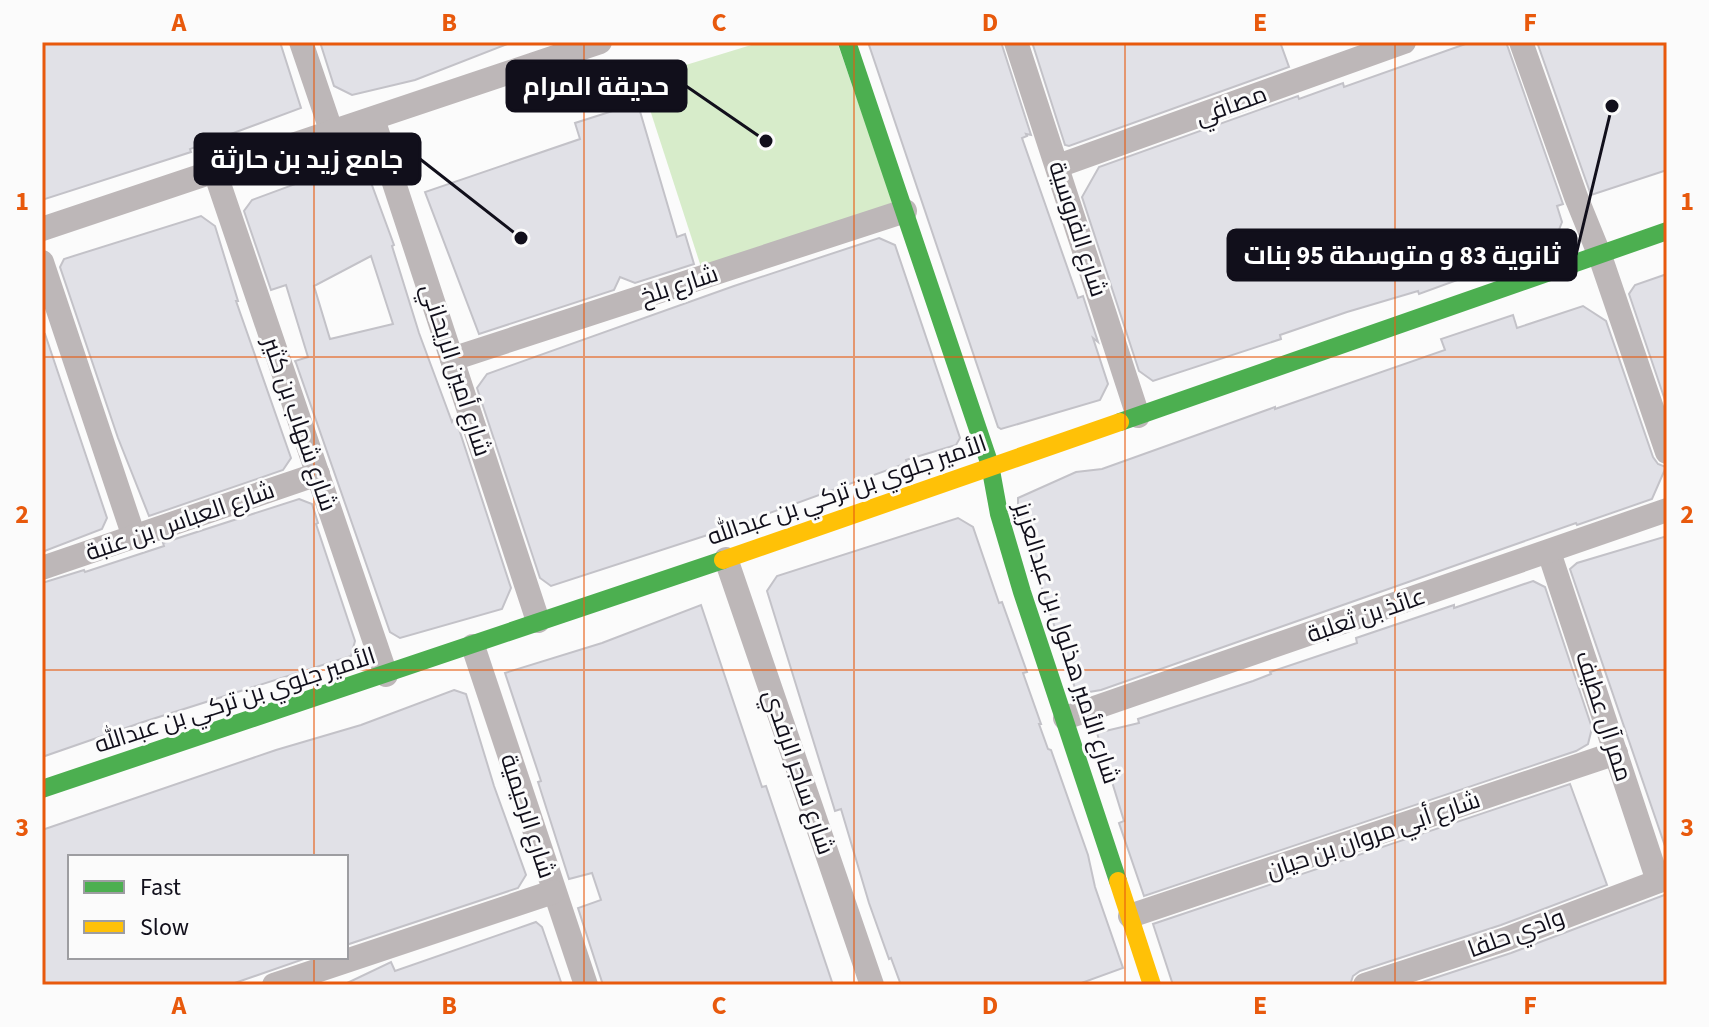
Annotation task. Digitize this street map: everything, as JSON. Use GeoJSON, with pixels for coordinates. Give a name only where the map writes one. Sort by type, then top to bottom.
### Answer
{"type":"FeatureCollection","features":[{"type":"Feature","properties":{"kind":"street"},"geometry":{"type":"LineString","coordinates":[[301,42],[332,133]]}},
{"type":"Feature","properties":{"kind":"street"},"geometry":{"type":"LineString","coordinates":[[42,229],[598,42]]}},
{"type":"Feature","properties":{"kind":"street","name":"شارع الأمير هذلول بن عبدالعزيز"},"geometry":{"type":"LineString","coordinates":[[847,42],[990,465],[999,514],[1022,592],[1152,985]]}},
{"type":"Feature","properties":{"kind":"street","name":"شارع الفروسية"},"geometry":{"type":"LineString","coordinates":[[1016,42],[1138,416]]}},
{"type":"Feature","properties":{"kind":"street","name":"مصافي"},"geometry":{"type":"LineString","coordinates":[[1058,166],[1404,42]]}},
{"type":"Feature","properties":{"kind":"street"},"geometry":{"type":"LineString","coordinates":[[1521,42],[1580,209],[1600,256],[1667,452]]}},
{"type":"Feature","properties":{"kind":"street","name":"شارع أمين الريحاني"},"geometry":{"type":"LineString","coordinates":[[373,119],[538,621]]}},
{"type":"Feature","properties":{"kind":"street","name":"شارع شهاب بن كثير"},"geometry":{"type":"LineString","coordinates":[[215,172],[386,675]]}},
{"type":"Feature","properties":{"kind":"street","name":"شارع بلخ"},"geometry":{"type":"LineString","coordinates":[[452,359],[905,211]]}},
{"type":"Feature","properties":{"kind":"street","name":"الأمير جلوي بن تركي بن عبدالله"},"geometry":{"type":"LineString","coordinates":[[42,789],[473,646],[1667,231]]}},
{"type":"Feature","properties":{"kind":"street"},"geometry":{"type":"LineString","coordinates":[[42,262],[134,537]]}},
{"type":"Feature","properties":{"kind":"street","name":"شارع العباس بن عتبة"},"geometry":{"type":"LineString","coordinates":[[42,568],[318,474]]}},
{"type":"Feature","properties":{"kind":"street","name":"عائذ بن ثعلبة"},"geometry":{"type":"LineString","coordinates":[[1065,718],[1667,510]]}},
{"type":"Feature","properties":{"kind":"street","name":"ممر آل عطيف"},"geometry":{"type":"LineString","coordinates":[[1549,552],[1662,880]]}},
{"type":"Feature","properties":{"kind":"street","name":"شارع ساجر الرفدي"},"geometry":{"type":"LineString","coordinates":[[726,559],[872,985]]}},
{"type":"Feature","properties":{"kind":"street","name":"شارع الرحيمية"},"geometry":{"type":"LineString","coordinates":[[473,646],[586,985]]}},
{"type":"Feature","properties":{"kind":"street","name":"شارع أبي مروان بن حيان"},"geometry":{"type":"LineString","coordinates":[[1130,916],[1616,753]]}},
{"type":"Feature","properties":{"kind":"street","name":"وادي حلفا"},"geometry":{"type":"LineString","coordinates":[[1365,985],[1506,939],[1662,880]]}},
{"type":"Feature","properties":{"kind":"street"},"geometry":{"type":"LineString","coordinates":[[274,985],[553,892]]}},
{"type":"Feature","properties":{"kind":"green space"},"geometry":{"type":"Polygon","coordinates":[[[761,42],[837,42],[894,204],[702,270],[640,79],[761,42]]]}},
{"type":"Feature","properties":{"kind":"building"},"geometry":{"type":"Polygon","coordinates":[[[42,42],[280,42],[301,108],[190,149],[191,152],[42,200],[42,42]]]}},
{"type":"Feature","properties":{"kind":"building"},"geometry":{"type":"Polygon","coordinates":[[[320,42],[510,43],[415,80],[352,95],[334,86],[320,42]]]}},
{"type":"Feature","properties":{"kind":"building"},"geometry":{"type":"Polygon","coordinates":[[[868,42],[1001,42],[1031,135],[1026,134],[1022,138],[1078,298],[1083,296],[1098,342],[1093,338],[1108,384],[1100,400],[1001,429],[998,427],[868,42]]]}},
{"type":"Feature","properties":{"kind":"building"},"geometry":{"type":"Polygon","coordinates":[[[1032,42],[1280,42],[1289,67],[1069,146],[1065,145],[1032,42]]]}},
{"type":"Feature","properties":{"kind":"building"},"geometry":{"type":"Polygon","coordinates":[[[1471,42],[1506,42],[1563,204],[1557,206],[1562,222],[1553,245],[1419,294],[1418,291],[1347,312],[1280,335],[1281,339],[1153,381],[1139,371],[1082,197],[1099,167],[1298,96],[1299,99],[1343,83],[1344,87],[1471,42]]]}},
{"type":"Feature","properties":{"kind":"building"},"geometry":{"type":"Polygon","coordinates":[[[1537,42],[1667,42],[1667,170],[1591,195],[1537,42]]]}},
{"type":"Feature","properties":{"kind":"building"},"geometry":{"type":"Polygon","coordinates":[[[625,107],[639,108],[677,237],[685,234],[694,264],[635,283],[620,277],[614,290],[479,334],[425,192],[580,139],[575,123],[625,107]]]}},
{"type":"Feature","properties":{"kind":"building"},"geometry":{"type":"Polygon","coordinates":[[[352,163],[366,169],[394,245],[419,333],[452,422],[455,417],[511,588],[502,609],[400,638],[390,632],[295,361],[308,357],[286,285],[271,290],[244,211],[252,200],[352,163]],[[371,256],[314,286],[330,339],[393,324],[371,256]]]}},
{"type":"Feature","properties":{"kind":"building"},"geometry":{"type":"Polygon","coordinates":[[[201,216],[215,226],[236,301],[291,458],[283,470],[149,516],[118,438],[60,267],[64,259],[201,216]]]}},
{"type":"Feature","properties":{"kind":"building"},"geometry":{"type":"Polygon","coordinates":[[[879,238],[895,245],[960,438],[956,445],[906,460],[907,463],[723,530],[551,586],[540,578],[477,388],[487,374],[879,238]]]}},
{"type":"Feature","properties":{"kind":"building"},"geometry":{"type":"Polygon","coordinates":[[[1667,274],[1667,406],[1629,294],[1635,285],[1667,274]]]}},
{"type":"Feature","properties":{"kind":"building"},"geometry":{"type":"Polygon","coordinates":[[[1583,306],[1606,321],[1653,457],[1658,464],[1666,467],[1652,499],[1101,690],[1077,694],[1041,586],[1018,509],[1018,498],[1076,472],[1102,469],[1445,350],[1441,339],[1513,315],[1517,328],[1583,306]]]}},
{"type":"Feature","properties":{"kind":"building"},"geometry":{"type":"Polygon","coordinates":[[[45,334],[107,518],[102,529],[42,552],[42,335],[45,334]]]}},
{"type":"Feature","properties":{"kind":"building"},"geometry":{"type":"Polygon","coordinates":[[[299,499],[312,504],[355,641],[351,656],[42,757],[42,583],[85,572],[299,499]]]}},
{"type":"Feature","properties":{"kind":"building"},"geometry":{"type":"Polygon","coordinates":[[[958,518],[973,527],[999,603],[1002,602],[1027,672],[1023,673],[1039,724],[1088,855],[1095,887],[1123,968],[1076,985],[901,985],[869,903],[841,809],[835,811],[767,591],[777,576],[958,518]]]}},
{"type":"Feature","properties":{"kind":"building"},"geometry":{"type":"Polygon","coordinates":[[[1667,536],[1665,846],[1570,569],[1577,563],[1667,536]]]}},
{"type":"Feature","properties":{"kind":"building"},"geometry":{"type":"Polygon","coordinates":[[[1533,581],[1545,587],[1592,728],[1588,744],[1576,751],[1144,896],[1119,823],[1124,821],[1097,733],[1139,723],[1138,719],[1357,643],[1356,638],[1533,581]]]}},
{"type":"Feature","properties":{"kind":"building"},"geometry":{"type":"Polygon","coordinates":[[[701,605],[833,985],[603,985],[578,908],[601,900],[592,873],[569,879],[505,673],[602,643],[701,605]]]}},
{"type":"Feature","properties":{"kind":"building"},"geometry":{"type":"Polygon","coordinates":[[[454,690],[466,694],[526,875],[518,888],[348,944],[348,855],[68,855],[68,959],[304,959],[229,985],[42,985],[42,830],[276,750],[361,725],[454,690]]]}},
{"type":"Feature","properties":{"kind":"building"},"geometry":{"type":"Polygon","coordinates":[[[1570,784],[1607,885],[1501,925],[1360,971],[1353,976],[1350,985],[1173,985],[1153,924],[1570,784]]]}},
{"type":"Feature","properties":{"kind":"building"},"geometry":{"type":"Polygon","coordinates":[[[1667,894],[1667,985],[1413,985],[1511,953],[1667,894]]]}},
{"type":"Feature","properties":{"kind":"building"},"geometry":{"type":"Polygon","coordinates":[[[536,922],[542,927],[562,985],[343,985],[391,962],[395,971],[536,922]]]}},
{"type":"Feature","properties":{"kind":"traffic: fast"},"geometry":{"type":"LineString","coordinates":[[847,42],[990,465],[999,514],[1022,592],[1118,881]]}},
{"type":"Feature","properties":{"kind":"traffic: fast"},"geometry":{"type":"LineString","coordinates":[[1120,422],[1667,231]]}},
{"type":"Feature","properties":{"kind":"traffic: fast"},"geometry":{"type":"LineString","coordinates":[[42,789],[723,560]]}},
{"type":"Feature","properties":{"kind":"traffic: slow"},"geometry":{"type":"LineString","coordinates":[[723,560],[1120,422]]}},
{"type":"Feature","properties":{"kind":"traffic: slow"},"geometry":{"type":"LineString","coordinates":[[1118,881],[1152,985]]}},
{"type":"Feature","properties":{"kind":"place","name":"ثانوية 83 و متوسطة 95 بنات"},"geometry":{"type":"Point","coordinates":[1612,106]}},
{"type":"Feature","properties":{"kind":"place","name":"حديقة المرام"},"geometry":{"type":"Point","coordinates":[766,141]}},
{"type":"Feature","properties":{"kind":"place","name":"جامع زيد بن حارثة"},"geometry":{"type":"Point","coordinates":[521,238]}}]}
